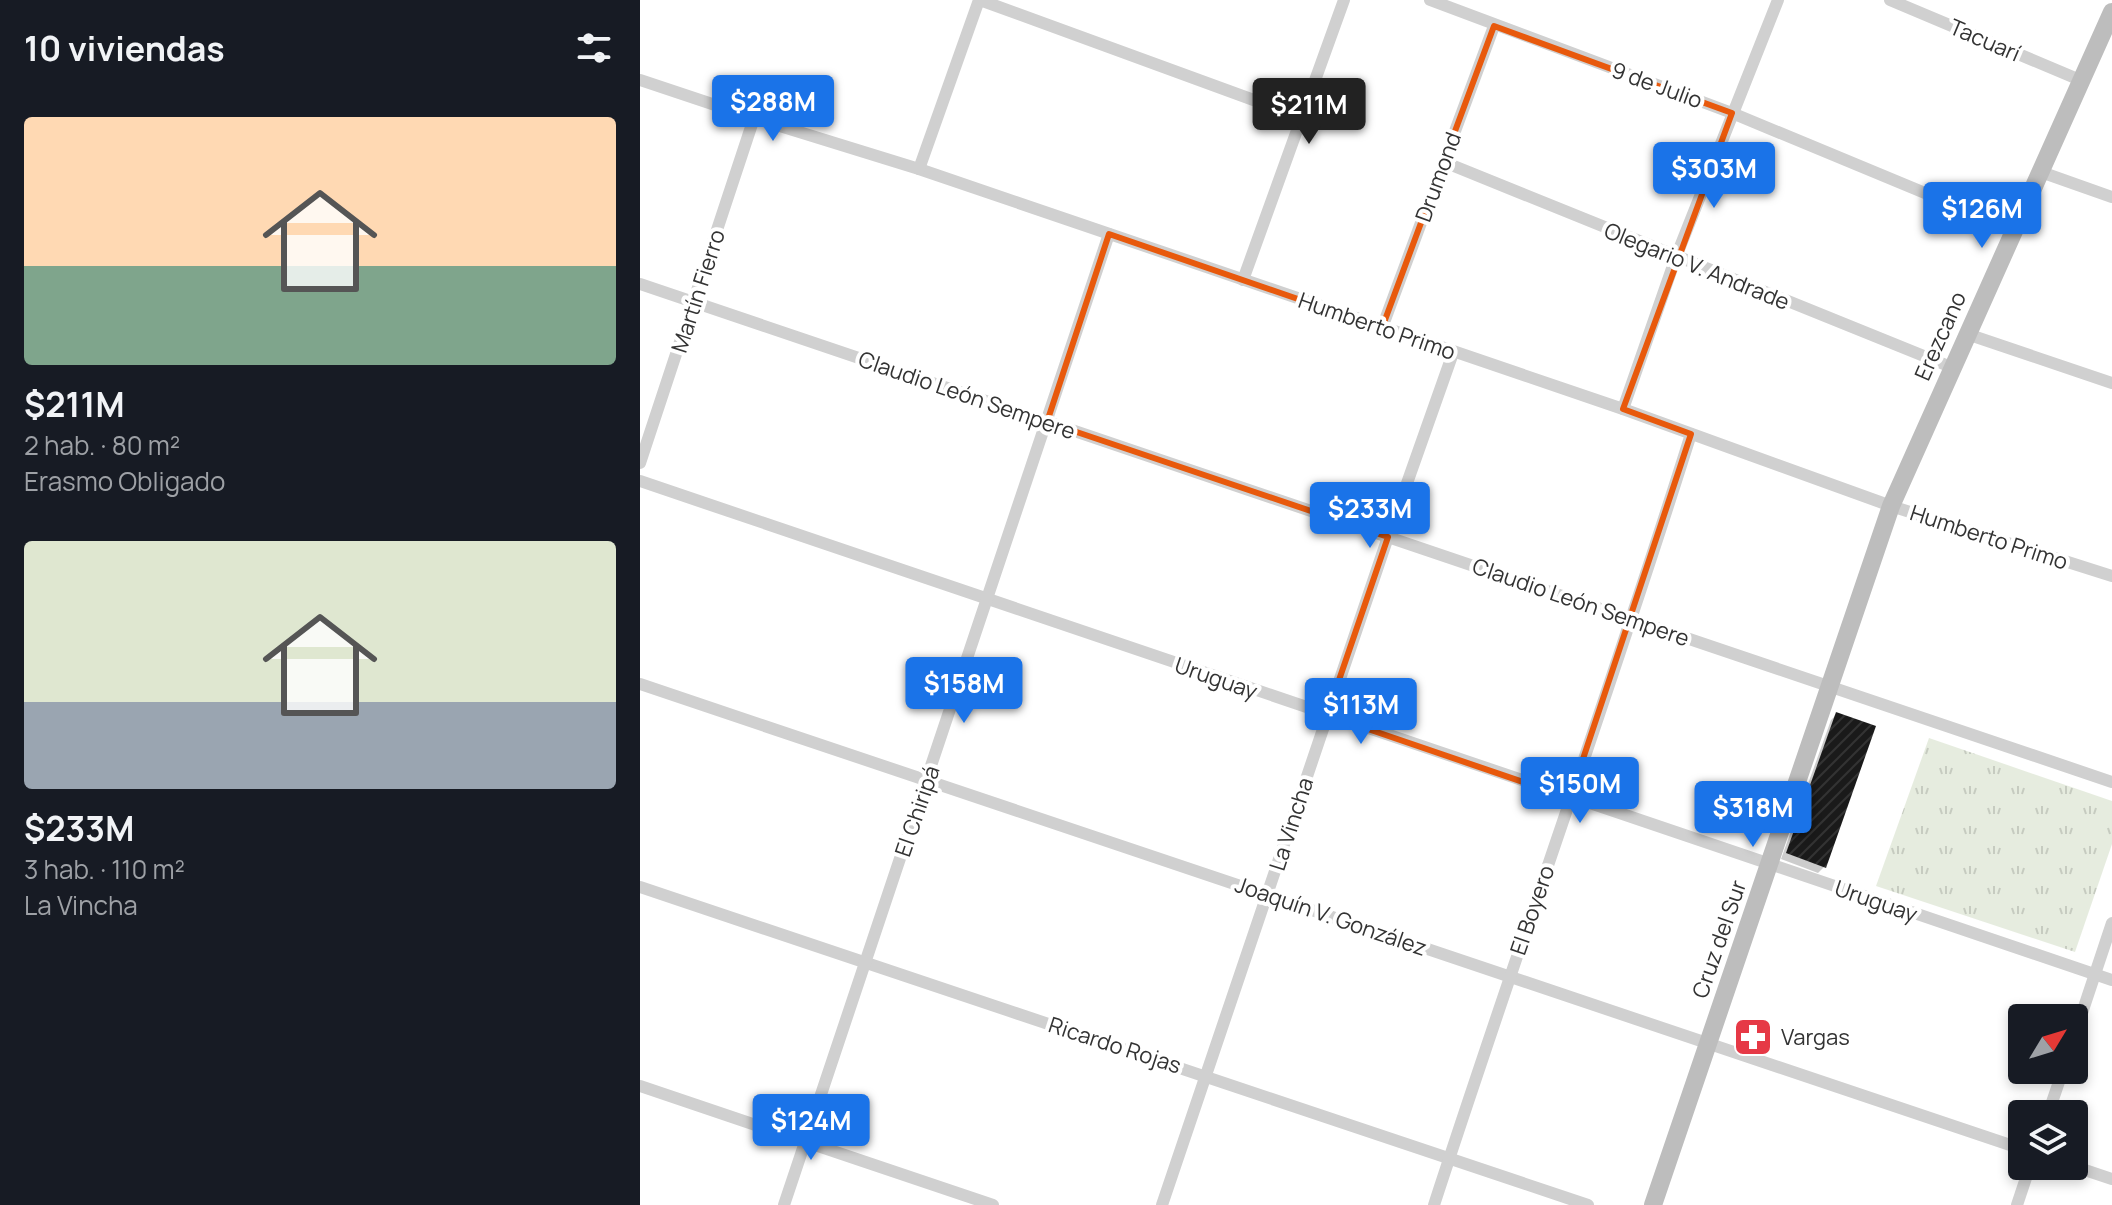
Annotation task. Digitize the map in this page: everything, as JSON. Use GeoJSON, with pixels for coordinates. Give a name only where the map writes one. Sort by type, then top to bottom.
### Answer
{"type":"FeatureCollection","features":[{"type":"Feature","properties":{"kind":"street"},"geometry":{"type":"LineString","coordinates":[[919,169],[979,0],[1300,117]]}},
{"type":"Feature","properties":{"kind":"street"},"geometry":{"type":"LineString","coordinates":[[1243,280],[1344,0]]}},
{"type":"Feature","properties":{"kind":"street","name":"9 de Julio"},"geometry":{"type":"LineString","coordinates":[[1430,0],[1732,113],[2014,230]]}},
{"type":"Feature","properties":{"kind":"street"},"geometry":{"type":"LineString","coordinates":[[1623,409],[1676,257],[1778,0]]}},
{"type":"Feature","properties":{"kind":"street","name":"Tacuarí"},"geometry":{"type":"LineString","coordinates":[[1890,0],[2080,80]]}},
{"type":"Feature","properties":{"kind":"street","name":"Erezcano"},"geometry":{"type":"LineString","coordinates":[[1891,506],[2112,12]]}},
{"type":"Feature","properties":{"kind":"street","name":"Drumond"},"geometry":{"type":"LineString","coordinates":[[1382,328],[1494,26]]}},
{"type":"Feature","properties":{"kind":"street","name":"Humberto Primo"},"geometry":{"type":"LineString","coordinates":[[640,80],[919,169],[1623,409],[1891,506],[2112,576]]}},
{"type":"Feature","properties":{"kind":"street","name":"Martín Fierro"},"geometry":{"type":"LineString","coordinates":[[640,463],[754,118]]}},
{"type":"Feature","properties":{"kind":"street","name":"Olegario V. Andrade"},"geometry":{"type":"LineString","coordinates":[[1444,162],[1951,367]]}},
{"type":"Feature","properties":{"kind":"street"},"geometry":{"type":"LineString","coordinates":[[2041,172],[2112,197]]}},
{"type":"Feature","properties":{"kind":"street","name":"El Chiripá"},"geometry":{"type":"LineString","coordinates":[[784,1205],[1109,234]]}},
{"type":"Feature","properties":{"kind":"street","name":"Claudio León Sempere"},"geometry":{"type":"LineString","coordinates":[[640,284],[2112,782]]}},
{"type":"Feature","properties":{"kind":"street"},"geometry":{"type":"LineString","coordinates":[[1967,334],[2112,383]]}},
{"type":"Feature","properties":{"kind":"street","name":"La Vincha"},"geometry":{"type":"LineString","coordinates":[[1162,1205],[1453,353]]}},
{"type":"Feature","properties":{"kind":"street","name":"El Boyero"},"geometry":{"type":"LineString","coordinates":[[1434,1205],[1633,619],[1691,434]]}},
{"type":"Feature","properties":{"kind":"street","name":"Uruguay"},"geometry":{"type":"LineString","coordinates":[[640,481],[2112,980]]}},
{"type":"Feature","properties":{"kind":"street","name":"Cruz del Sur"},"geometry":{"type":"LineString","coordinates":[[1653,1205],[1891,506]]}},
{"type":"Feature","properties":{"kind":"street","name":"Joaquín V. González"},"geometry":{"type":"LineString","coordinates":[[640,684],[2008,1144]]}},
{"type":"Feature","properties":{"kind":"street","name":"Ricardo Rojas"},"geometry":{"type":"LineString","coordinates":[[640,887],[1588,1205]]}},
{"type":"Feature","properties":{"kind":"street"},"geometry":{"type":"LineString","coordinates":[[2085,1004],[2112,923]]}},
{"type":"Feature","properties":{"kind":"street"},"geometry":{"type":"LineString","coordinates":[[640,1086],[993,1205]]}},
{"type":"Feature","properties":{"kind":"street"},"geometry":{"type":"LineString","coordinates":[[2088,1171],[2112,1179]]}},
{"type":"Feature","properties":{"kind":"street"},"geometry":{"type":"LineString","coordinates":[[2017,1205],[2025,1180]]}},
{"type":"Feature","properties":{"kind":"highlighted area"},"geometry":{"type":"Polygon","coordinates":[[[1494,26],[1732,113],[1623,409],[1691,434],[1570,798],[1327,715],[1388,537],[1047,422],[1109,234],[1382,328],[1494,26]]]}},
{"type":"Feature","properties":{"kind":"green space"},"geometry":{"type":"Polygon","coordinates":[[[1929,738],[2112,801],[2112,844],[2075,952],[1876,886],[1929,738]]]}},
{"type":"Feature","properties":{"kind":"building"},"geometry":{"type":"Polygon","coordinates":[[[1836,712],[1876,726],[1826,868],[1786,853],[1836,712]]]}},
{"type":"Feature","properties":{"kind":"place","name":"Vargas"},"geometry":{"type":"Point","coordinates":[1753,1037]}}]}
